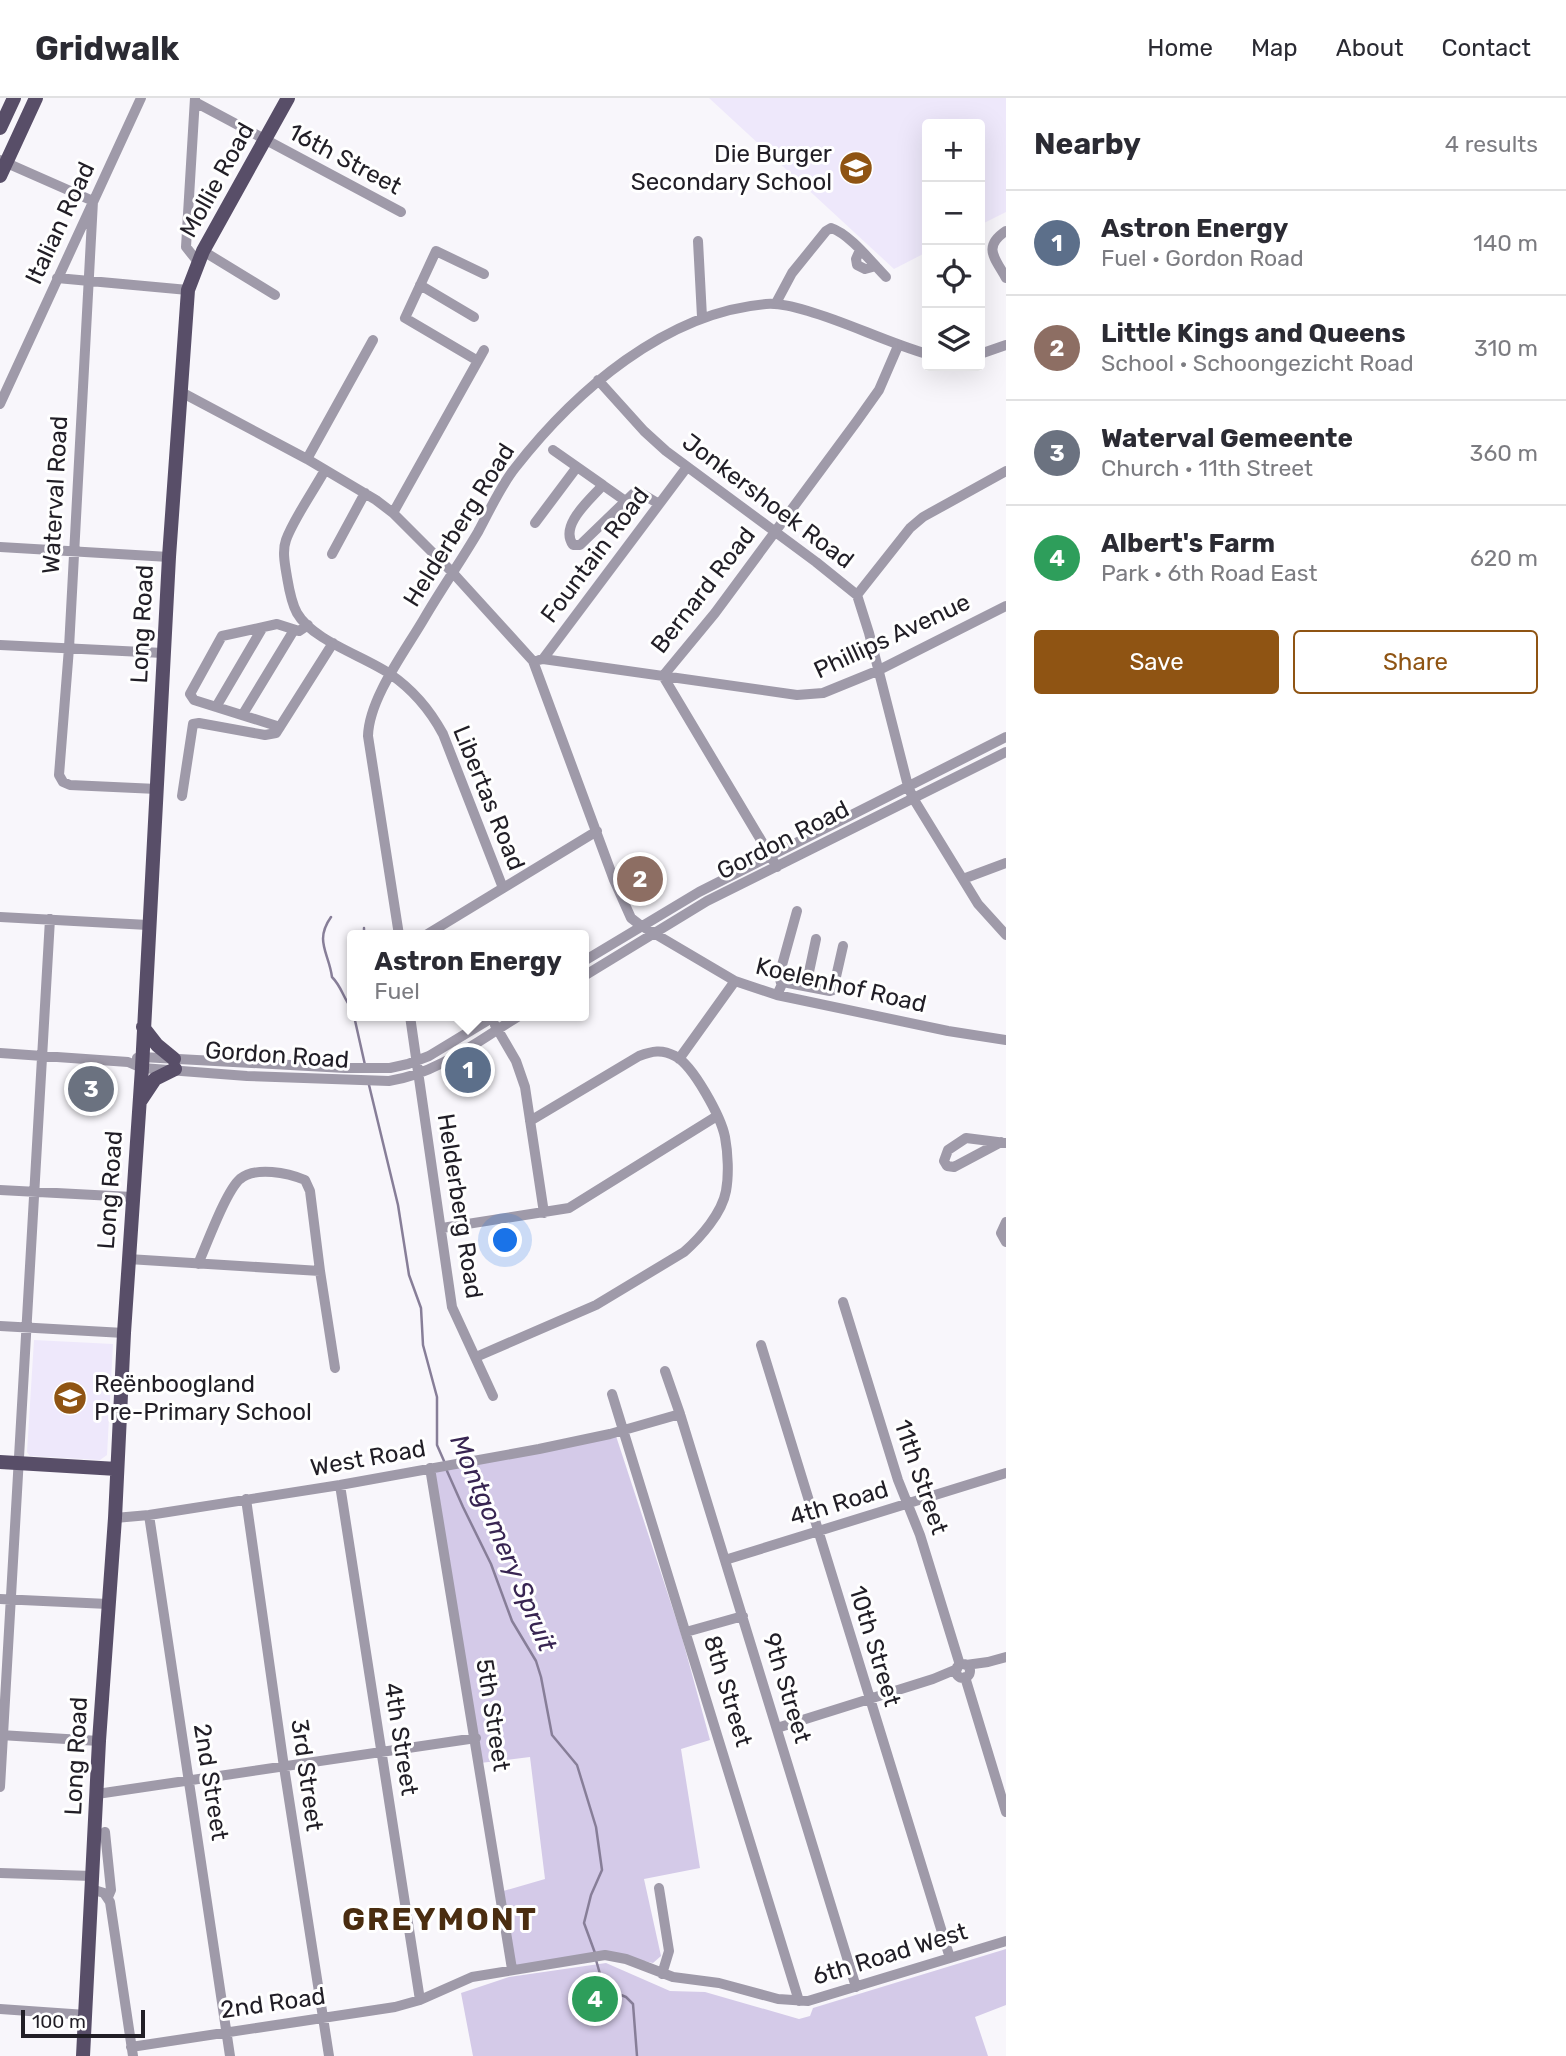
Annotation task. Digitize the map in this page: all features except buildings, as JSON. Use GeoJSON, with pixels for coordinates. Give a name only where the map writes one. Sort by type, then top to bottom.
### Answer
{"type":"FeatureCollection","features":[{"type":"Feature","properties":{"kind":"main road"},"geometry":{"type":"LineString","coordinates":[[0,128],[14,98]]}},
{"type":"Feature","properties":{"kind":"main road"},"geometry":{"type":"LineString","coordinates":[[2,166],[36,98]]}},
{"type":"Feature","properties":{"kind":"main road","name":"Mollie Road"},"geometry":{"type":"LineString","coordinates":[[188,288],[201,256],[288,98]]}},
{"type":"Feature","properties":{"kind":"main road","name":"Long Road"},"geometry":{"type":"LineString","coordinates":[[83,2056],[99,1741],[115,1518],[138,1106],[137,1062],[143,1027],[163,653],[188,288]]}},
{"type":"Feature","properties":{"kind":"main road"},"geometry":{"type":"LineString","coordinates":[[138,1106],[155,1079],[174,1064],[143,1027]]}},
{"type":"Feature","properties":{"kind":"main road"},"geometry":{"type":"LineString","coordinates":[[0,1462],[117,1469]]}},
{"type":"Feature","properties":{"kind":"street","name":"Italian Road"},"geometry":{"type":"LineString","coordinates":[[1,398],[141,98]]}},
{"type":"Feature","properties":{"kind":"street"},"geometry":{"type":"LineString","coordinates":[[195,100],[186,247],[275,295]]}},
{"type":"Feature","properties":{"kind":"street","name":"16th Street"},"geometry":{"type":"LineString","coordinates":[[195,100],[401,212]]}},
{"type":"Feature","properties":{"kind":"street"},"geometry":{"type":"LineString","coordinates":[[2,166],[93,201]]}},
{"type":"Feature","properties":{"kind":"street","name":"Waterval Road"},"geometry":{"type":"LineString","coordinates":[[93,201],[69,648],[59,770],[61,779],[69,785],[156,789]]}},
{"type":"Feature","properties":{"kind":"street"},"geometry":{"type":"LineString","coordinates":[[776,303],[792,273],[831,228],[860,250],[886,277]]}},
{"type":"Feature","properties":{"kind":"street"},"geometry":{"type":"LineString","coordinates":[[1006,231],[994,240],[992,247],[992,254],[1006,278]]}},
{"type":"Feature","properties":{"kind":"street"},"geometry":{"type":"LineString","coordinates":[[698,240],[702,317]]}},
{"type":"Feature","properties":{"kind":"street"},"geometry":{"type":"LineString","coordinates":[[478,362],[405,319],[438,250],[484,274]]}},
{"type":"Feature","properties":{"kind":"street"},"geometry":{"type":"LineString","coordinates":[[57,278],[188,288]]}},
{"type":"Feature","properties":{"kind":"street"},"geometry":{"type":"LineString","coordinates":[[420,285],[474,317]]}},
{"type":"Feature","properties":{"kind":"street","name":"Helderberg Road"},"geometry":{"type":"LineString","coordinates":[[398,930],[368,736],[371,714],[391,675],[516,466],[598,380],[632,355],[702,317],[776,303],[830,318],[922,352]]}},
{"type":"Feature","properties":{"kind":"street"},"geometry":{"type":"LineString","coordinates":[[307,459],[373,340]]}},
{"type":"Feature","properties":{"kind":"street","name":"Bernard Road"},"geometry":{"type":"LineString","coordinates":[[777,867],[663,676],[715,613],[879,390],[898,345]]}},
{"type":"Feature","properties":{"kind":"street"},"geometry":{"type":"LineString","coordinates":[[985,352],[1006,345]]}},
{"type":"Feature","properties":{"kind":"street"},"geometry":{"type":"LineString","coordinates":[[393,513],[484,350]]}},
{"type":"Feature","properties":{"kind":"street","name":"Jonkershoek Road"},"geometry":{"type":"LineString","coordinates":[[598,380],[644,431],[687,467],[775,531],[857,596],[913,798],[963,879],[992,921],[1006,935]]}},
{"type":"Feature","properties":{"kind":"street"},"geometry":{"type":"LineString","coordinates":[[181,392],[307,459],[393,513],[538,660],[597,831],[629,914],[640,925]]}},
{"type":"Feature","properties":{"kind":"street"},"geometry":{"type":"LineString","coordinates":[[603,485],[577,467],[553,450],[603,485],[624,500]]}},
{"type":"Feature","properties":{"kind":"street"},"geometry":{"type":"LineString","coordinates":[[536,523],[577,467]]}},
{"type":"Feature","properties":{"kind":"street","name":"Fountain Road"},"geometry":{"type":"LineString","coordinates":[[538,660],[687,467]]}},
{"type":"Feature","properties":{"kind":"street","name":"Libertas Road"},"geometry":{"type":"LineString","coordinates":[[326,470],[285,541],[284,562],[289,592],[298,614],[333,643],[391,675],[422,703],[443,734],[503,888]]}},
{"type":"Feature","properties":{"kind":"street"},"geometry":{"type":"LineString","coordinates":[[857,596],[910,528],[923,516],[1006,471]]}},
{"type":"Feature","properties":{"kind":"street"},"geometry":{"type":"LineString","coordinates":[[603,485],[571,526],[569,537],[573,545],[580,545],[624,500],[639,492],[659,504]]}},
{"type":"Feature","properties":{"kind":"street"},"geometry":{"type":"LineString","coordinates":[[332,554],[365,493]]}},
{"type":"Feature","properties":{"kind":"street"},"geometry":{"type":"LineString","coordinates":[[0,547],[169,557]]}},
{"type":"Feature","properties":{"kind":"street","name":"Phillips Avenue"},"geometry":{"type":"LineString","coordinates":[[538,660],[807,695],[823,693],[877,671],[1006,606]]}},
{"type":"Feature","properties":{"kind":"street"},"geometry":{"type":"LineString","coordinates":[[280,727],[194,699],[190,694],[221,637],[278,624],[295,631],[308,625]]}},
{"type":"Feature","properties":{"kind":"street"},"geometry":{"type":"LineString","coordinates":[[216,707],[263,627]]}},
{"type":"Feature","properties":{"kind":"street"},"geometry":{"type":"LineString","coordinates":[[243,714],[295,631]]}},
{"type":"Feature","properties":{"kind":"street"},"geometry":{"type":"LineString","coordinates":[[182,796],[193,724],[273,735],[333,643]]}},
{"type":"Feature","properties":{"kind":"street"},"geometry":{"type":"LineString","coordinates":[[0,645],[163,653]]}},
{"type":"Feature","properties":{"kind":"street","name":"Gordon Road"},"geometry":{"type":"LineString","coordinates":[[589,957],[640,925],[771,855],[1006,737]]}},
{"type":"Feature","properties":{"kind":"street","name":"Gordon Road"},"geometry":{"type":"LineString","coordinates":[[589,972],[707,901],[1006,752]]}},
{"type":"Feature","properties":{"kind":"street"},"geometry":{"type":"LineString","coordinates":[[434,930],[597,831]]}},
{"type":"Feature","properties":{"kind":"street"},"geometry":{"type":"LineString","coordinates":[[963,879],[1006,863]]}},
{"type":"Feature","properties":{"kind":"street"},"geometry":{"type":"LineString","coordinates":[[777,995],[781,983],[779,976],[797,911]]}},
{"type":"Feature","properties":{"kind":"street"},"geometry":{"type":"LineString","coordinates":[[0,917],[148,925]]}},
{"type":"Feature","properties":{"kind":"street"},"geometry":{"type":"LineString","coordinates":[[0,1787],[50,919]]}},
{"type":"Feature","properties":{"kind":"street","name":"Koelenhof Road"},"geometry":{"type":"LineString","coordinates":[[640,925],[735,981],[777,995],[948,1031],[1006,1040]]}},
{"type":"Feature","properties":{"kind":"street"},"geometry":{"type":"LineString","coordinates":[[806,986],[816,939]]}},
{"type":"Feature","properties":{"kind":"street"},"geometry":{"type":"LineString","coordinates":[[781,983],[833,990],[843,946]]}},
{"type":"Feature","properties":{"kind":"street"},"geometry":{"type":"LineString","coordinates":[[679,1059],[735,981]]}},
{"type":"Feature","properties":{"kind":"street","name":"Helderberg Road"},"geometry":{"type":"LineString","coordinates":[[411,1021],[453,1307],[493,1396]]}},
{"type":"Feature","properties":{"kind":"street","name":"Gordon Road"},"geometry":{"type":"LineString","coordinates":[[137,1062],[390,1068],[417,1062],[486,1021]]}},
{"type":"Feature","properties":{"kind":"street"},"geometry":{"type":"LineString","coordinates":[[494,1021],[521,1072],[544,1213]]}},
{"type":"Feature","properties":{"kind":"street","name":"Gordon Road"},"geometry":{"type":"LineString","coordinates":[[174,1064],[247,1076],[389,1081],[419,1074],[511,1021]]}},
{"type":"Feature","properties":{"kind":"street"},"geometry":{"type":"LineString","coordinates":[[476,1357],[596,1305],[684,1252],[696,1242],[722,1203],[726,1191],[725,1138],[717,1116],[694,1076],[679,1059],[656,1051],[639,1056],[530,1121]]}},
{"type":"Feature","properties":{"kind":"street"},"geometry":{"type":"LineString","coordinates":[[0,1054],[137,1062]]}},
{"type":"Feature","properties":{"kind":"street"},"geometry":{"type":"LineString","coordinates":[[442,1228],[569,1208],[717,1116]]}},
{"type":"Feature","properties":{"kind":"street"},"geometry":{"type":"LineString","coordinates":[[977,1137],[1004,1142],[954,1167],[947,1166],[944,1161],[948,1150],[966,1138],[977,1137]]}},
{"type":"Feature","properties":{"kind":"street"},"geometry":{"type":"LineString","coordinates":[[198,1264],[231,1194],[241,1179],[257,1173],[284,1173],[305,1180],[309,1185],[335,1368]]}},
{"type":"Feature","properties":{"kind":"street"},"geometry":{"type":"LineString","coordinates":[[0,1190],[132,1197]]}},
{"type":"Feature","properties":{"kind":"street"},"geometry":{"type":"LineString","coordinates":[[1006,1222],[1001,1233],[1006,1242]]}},
{"type":"Feature","properties":{"kind":"street"},"geometry":{"type":"LineString","coordinates":[[128,1259],[320,1271]]}},
{"type":"Feature","properties":{"kind":"street","name":"11th Street"},"geometry":{"type":"LineString","coordinates":[[844,1302],[898,1479],[963,1671],[1006,1812]]}},
{"type":"Feature","properties":{"kind":"street"},"geometry":{"type":"LineString","coordinates":[[0,1326],[124,1333]]}},
{"type":"Feature","properties":{"kind":"street","name":"10th Street"},"geometry":{"type":"LineString","coordinates":[[761,1345],[950,1958]]}},
{"type":"Feature","properties":{"kind":"street","name":"9th Street"},"geometry":{"type":"LineString","coordinates":[[665,1371],[856,1987]]}},
{"type":"Feature","properties":{"kind":"street","name":"8th Street"},"geometry":{"type":"LineString","coordinates":[[612,1394],[799,2001]]}},
{"type":"Feature","properties":{"kind":"street","name":"West Road"},"geometry":{"type":"LineString","coordinates":[[115,1518],[340,1485],[540,1450],[680,1414]]}},
{"type":"Feature","properties":{"kind":"street","name":"5th Street"},"geometry":{"type":"LineString","coordinates":[[439,1466],[476,1738],[512,1969]]}},
{"type":"Feature","properties":{"kind":"street","name":"4th Road"},"geometry":{"type":"LineString","coordinates":[[725,1560],[908,1503],[1005,1477]]}},
{"type":"Feature","properties":{"kind":"street","name":"4th Street"},"geometry":{"type":"LineString","coordinates":[[340,1485],[420,2000]]}},
{"type":"Feature","properties":{"kind":"street","name":"3rd Street"},"geometry":{"type":"LineString","coordinates":[[246,1499],[329,2056]]}},
{"type":"Feature","properties":{"kind":"street","name":"2nd Street"},"geometry":{"type":"LineString","coordinates":[[149,1515],[230,2056]]}},
{"type":"Feature","properties":{"kind":"street"},"geometry":{"type":"LineString","coordinates":[[0,1599],[108,1604]]}},
{"type":"Feature","properties":{"kind":"street"},"geometry":{"type":"LineString","coordinates":[[686,1632],[743,1616]]}},
{"type":"Feature","properties":{"kind":"street"},"geometry":{"type":"LineString","coordinates":[[777,1728],[1006,1657]]}},
{"type":"Feature","properties":{"kind":"street"},"geometry":{"type":"LineString","coordinates":[[1,1735],[99,1741]]}},
{"type":"Feature","properties":{"kind":"street"},"geometry":{"type":"LineString","coordinates":[[97,1794],[476,1738]]}},
{"type":"Feature","properties":{"kind":"street"},"geometry":{"type":"LineString","coordinates":[[105,1832],[111,1890],[108,1897]]}},
{"type":"Feature","properties":{"kind":"street"},"geometry":{"type":"LineString","coordinates":[[0,1873],[91,1883],[108,1897],[132,2051]]}},
{"type":"Feature","properties":{"kind":"street"},"geometry":{"type":"LineString","coordinates":[[659,1888],[669,1951],[662,1974]]}},
{"type":"Feature","properties":{"kind":"street","name":"6th Road West"},"geometry":{"type":"LineString","coordinates":[[512,1969],[595,1956],[626,1959],[662,1974],[707,1980],[778,2000],[799,2001],[815,2000],[1006,1941]]}},
{"type":"Feature","properties":{"kind":"street","name":"2nd Road"},"geometry":{"type":"LineString","coordinates":[[132,2051],[226,2031],[395,2007],[420,2000],[472,1977],[512,1969]]}},
{"type":"Feature","properties":{"kind":"street"},"geometry":{"type":"LineString","coordinates":[[0,2009],[86,2015]]}},
{"type":"Feature","properties":{"kind":"shaded area","name":"Die Burger Secondary School"},"geometry":{"type":"Polygon","coordinates":[[[709,98],[1006,98],[1006,212],[985,222],[985,119],[922,119],[922,255],[894,269],[709,98]]]}},
{"type":"Feature","properties":{"kind":"shaded area","name":"Reënboogland Pre-Primary School"},"geometry":{"type":"Polygon","coordinates":[[[34,1340],[113,1344],[107,1455],[100,1460],[30,1456],[27,1452],[34,1340]]]}},
{"type":"Feature","properties":{"kind":"shaded area"},"geometry":{"type":"Polygon","coordinates":[[[616,1436],[681,1634],[710,1740],[681,1749],[700,1868],[644,1879],[661,1956],[653,1963],[606,1953],[511,1967],[500,1892],[545,1879],[530,1757],[480,1763],[433,1469],[616,1436]]]}},
{"type":"Feature","properties":{"kind":"shaded area"},"geometry":{"type":"Polygon","coordinates":[[[1006,1949],[1006,2005],[975,2017],[988,2056],[473,2056],[461,1993],[509,1977],[606,1963],[670,1991],[705,1992],[799,2019],[810,2016],[813,2008],[1006,1949]]]}},
{"type":"Feature","properties":{"kind":"waterway"},"geometry":{"type":"LineString","coordinates":[[331,917],[324,933],[324,947],[332,977],[347,1002]]}},
{"type":"Feature","properties":{"kind":"waterway","name":"Montgomery Spruit"},"geometry":{"type":"LineString","coordinates":[[355,1021],[365,1065]]}},
{"type":"Feature","properties":{"kind":"waterway","name":"Montgomery Spruit"},"geometry":{"type":"LineString","coordinates":[[369,1085],[398,1205],[409,1275],[421,1308],[423,1345],[437,1397],[437,1445],[444,1461]]}},
{"type":"Feature","properties":{"kind":"waterway","name":"Montgomery Spruit"},"geometry":{"type":"LineString","coordinates":[[447,1471],[491,1564],[512,1621],[536,1661],[552,1735],[577,1765],[596,1827],[602,1870],[591,1895],[584,1923],[595,1953]]}},
{"type":"Feature","properties":{"kind":"waterway","name":"Montgomery Spruit"},"geometry":{"type":"LineString","coordinates":[[596,1960],[604,1988],[626,1997],[633,2004],[637,2056]]}},
{"type":"Feature","properties":{"kind":"place","name":"Die Burger Secondary School"},"geometry":{"type":"Point","coordinates":[856,168]}},
{"type":"Feature","properties":{"kind":"place","name":"Little Kings and Queens"},"geometry":{"type":"Point","coordinates":[640,879]}},
{"type":"Feature","properties":{"kind":"place","name":"Astron Energy"},"geometry":{"type":"Point","coordinates":[468,1070]}},
{"type":"Feature","properties":{"kind":"place","name":"Waterval Gemeente"},"geometry":{"type":"Point","coordinates":[91,1089]}},
{"type":"Feature","properties":{"kind":"place","name":"Reënboogland Pre-Primary School"},"geometry":{"type":"Point","coordinates":[70,1398]}},
{"type":"Feature","properties":{"kind":"place","name":"Albert's Farm"},"geometry":{"type":"Point","coordinates":[595,1999]}},
{"type":"Feature","properties":{"kind":"district","name":"GREYMONT"},"geometry":{"type":"Point","coordinates":[440,1919]}}]}
